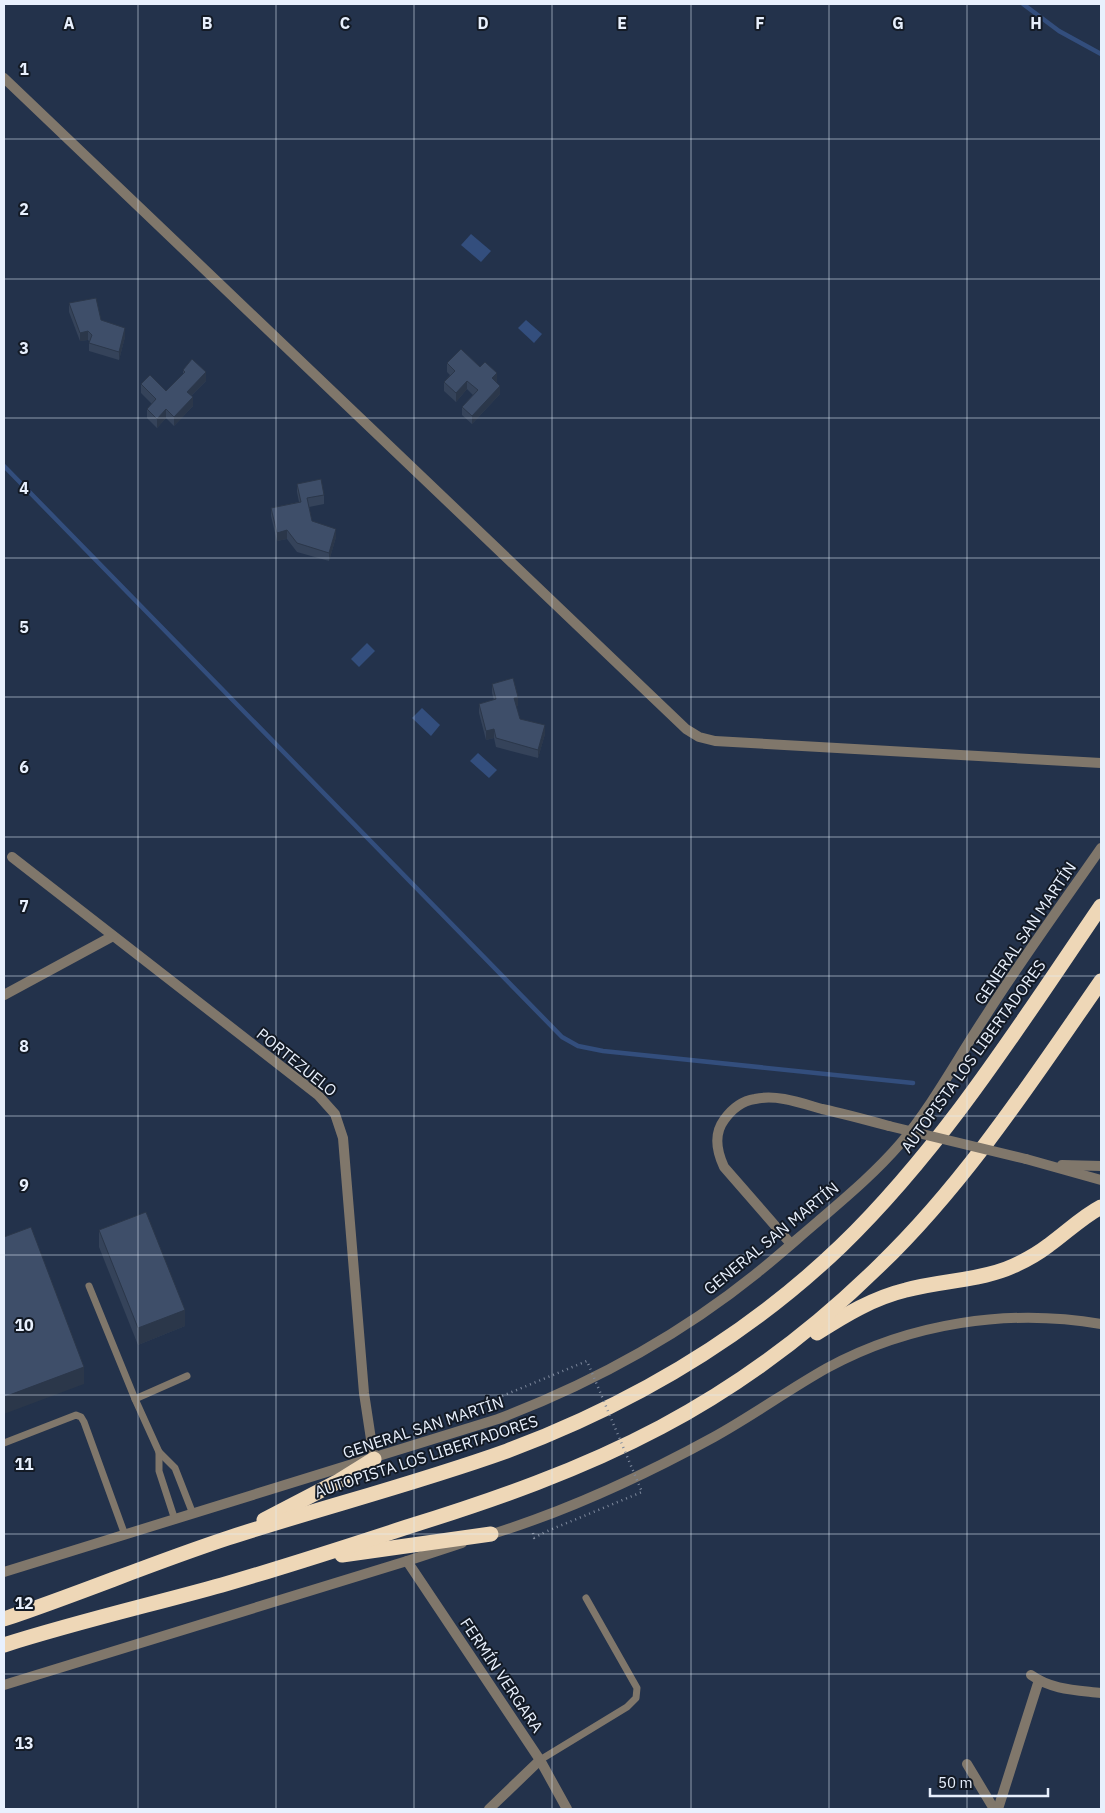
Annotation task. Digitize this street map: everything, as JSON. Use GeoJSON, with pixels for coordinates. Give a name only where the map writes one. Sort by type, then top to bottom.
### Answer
{"type":"FeatureCollection","features":[{"type":"Feature","properties":{"kind":"highway","name":"AUTOPISTA LOS LIBERTADORES"},"geometry":{"type":"LineString","coordinates":[[4,1619],[227,1539],[430,1477],[508,1450],[557,1430],[636,1393],[736,1332],[814,1270],[890,1196],[966,1102],[1101,906]]}},
{"type":"Feature","properties":{"kind":"highway"},"geometry":{"type":"LineString","coordinates":[[760,1366],[849,1295],[941,1200],[991,1137],[1101,982]]}},
{"type":"Feature","properties":{"kind":"highway"},"geometry":{"type":"LineString","coordinates":[[4,1645],[70,1625],[215,1587],[466,1509],[573,1468],[662,1426],[693,1409],[850,1312],[883,1297],[923,1286],[989,1274],[1019,1263],[1048,1246],[1101,1206]]}},
{"type":"Feature","properties":{"kind":"highway"},"geometry":{"type":"LineString","coordinates":[[227,1539],[337,1482],[374,1459]]}},
{"type":"Feature","properties":{"kind":"highway"},"geometry":{"type":"LineString","coordinates":[[301,1560],[491,1534]]}},
{"type":"Feature","properties":{"kind":"street"},"geometry":{"type":"LineString","coordinates":[[4,78],[686,729],[699,737],[715,741],[1101,763]]}},
{"type":"Feature","properties":{"kind":"street","name":"GENERAL SAN MARTÍN"},"geometry":{"type":"LineString","coordinates":[[4,1572],[498,1420],[533,1406],[598,1375],[649,1347],[692,1320],[757,1273],[791,1244],[866,1178],[889,1156],[915,1126],[995,1002],[1101,848]]}},
{"type":"Feature","properties":{"kind":"street","name":"PORTEZUELO"},"geometry":{"type":"LineString","coordinates":[[12,857],[318,1095],[335,1114],[344,1138],[364,1393],[374,1459]]}},
{"type":"Feature","properties":{"kind":"street"},"geometry":{"type":"LineString","coordinates":[[4,995],[113,936]]}},
{"type":"Feature","properties":{"kind":"street"},"geometry":{"type":"LineString","coordinates":[[791,1244],[724,1167],[718,1152],[717,1136],[722,1122],[740,1105],[752,1099],[776,1098],[1046,1163],[1101,1180]]}},
{"type":"Feature","properties":{"kind":"street"},"geometry":{"type":"LineString","coordinates":[[1046,1163],[1101,1166]]}},
{"type":"Feature","properties":{"kind":"street"},"geometry":{"type":"LineString","coordinates":[[4,1685],[537,1519],[593,1497],[655,1468],[717,1436],[827,1368],[877,1345],[940,1327],[989,1319],[1028,1317],[1101,1324]]}},
{"type":"Feature","properties":{"kind":"street","name":"FERMÍN VERGARA"},"geometry":{"type":"LineString","coordinates":[[407,1561],[540,1760],[567,1809]]}},
{"type":"Feature","properties":{"kind":"street"},"geometry":{"type":"LineString","coordinates":[[996,1809],[1035,1677],[1063,1689],[1101,1692]]}},
{"type":"Feature","properties":{"kind":"street"},"geometry":{"type":"LineString","coordinates":[[489,1809],[540,1760]]}},
{"type":"Feature","properties":{"kind":"street"},"geometry":{"type":"LineString","coordinates":[[967,1764],[996,1809]]}},
{"type":"Feature","properties":{"kind":"lane"},"geometry":{"type":"LineString","coordinates":[[89,1286],[135,1399],[159,1452],[174,1468],[193,1514]]}},
{"type":"Feature","properties":{"kind":"lane"},"geometry":{"type":"LineString","coordinates":[[135,1399],[187,1376]]}},
{"type":"Feature","properties":{"kind":"lane"},"geometry":{"type":"LineString","coordinates":[[4,1444],[76,1416],[80,1418],[84,1422],[125,1535]]}},
{"type":"Feature","properties":{"kind":"lane"},"geometry":{"type":"LineString","coordinates":[[159,1452],[159,1471],[175,1520]]}},
{"type":"Feature","properties":{"kind":"lane"},"geometry":{"type":"LineString","coordinates":[[540,1760],[627,1708],[636,1698],[637,1688],[586,1598]]}},
{"type":"Feature","properties":{"kind":"path"},"geometry":{"type":"LineString","coordinates":[[456,1415],[587,1361],[642,1492],[544,1532]]}},
{"type":"Feature","properties":{"kind":"water"},"geometry":{"type":"Polygon","coordinates":[[[471,234],[491,251],[481,262],[461,245],[471,234]]]}},
{"type":"Feature","properties":{"kind":"water"},"geometry":{"type":"Polygon","coordinates":[[[526,320],[542,334],[534,343],[518,328],[526,320]]]}},
{"type":"Feature","properties":{"kind":"water"},"geometry":{"type":"Polygon","coordinates":[[[367,643],[375,651],[359,667],[351,659],[367,643]]]}},
{"type":"Feature","properties":{"kind":"water"},"geometry":{"type":"Polygon","coordinates":[[[422,708],[440,725],[431,736],[412,718],[422,708]]]}},
{"type":"Feature","properties":{"kind":"water"},"geometry":{"type":"Polygon","coordinates":[[[478,753],[497,770],[489,778],[470,761],[478,753]]]}},
{"type":"Feature","properties":{"kind":"building"},"geometry":{"type":"Polygon","coordinates":[[[96,298],[101,320],[125,328],[119,352],[89,343],[92,335],[88,331],[80,333],[69,303],[96,298]]]}},
{"type":"Feature","properties":{"kind":"building"},"geometry":{"type":"Polygon","coordinates":[[[461,349],[480,367],[485,362],[497,373],[492,378],[500,386],[472,416],[462,407],[478,390],[467,381],[456,393],[444,382],[455,371],[447,363],[461,349]]]}},
{"type":"Feature","properties":{"kind":"building"},"geometry":{"type":"Polygon","coordinates":[[[192,359],[206,372],[187,392],[193,397],[174,417],[166,409],[157,419],[147,409],[156,399],[141,384],[150,375],[166,391],[185,372],[183,370],[192,359]]]}},
{"type":"Feature","properties":{"kind":"building"},"geometry":{"type":"Polygon","coordinates":[[[321,479],[324,495],[307,498],[312,521],[336,529],[329,553],[297,543],[287,530],[277,533],[271,508],[301,502],[297,484],[321,479]]]}},
{"type":"Feature","properties":{"kind":"building"},"geometry":{"type":"Polygon","coordinates":[[[513,678],[518,697],[514,698],[520,719],[545,725],[538,750],[496,738],[494,729],[486,731],[479,704],[496,699],[492,684],[513,678]]]}},
{"type":"Feature","properties":{"kind":"building"},"geometry":{"type":"Polygon","coordinates":[[[146,1212],[185,1310],[138,1328],[99,1230],[146,1212]]]}},
{"type":"Feature","properties":{"kind":"building"},"geometry":{"type":"Polygon","coordinates":[[[31,1227],[84,1367],[4,1397],[4,1237],[31,1227]]]}},
{"type":"Feature","properties":{"kind":"waterway"},"geometry":{"type":"LineString","coordinates":[[1023,4],[1059,31],[1101,54]]}},
{"type":"Feature","properties":{"kind":"waterway"},"geometry":{"type":"LineString","coordinates":[[4,466],[562,1037],[578,1046],[603,1051],[913,1083]]}}]}
